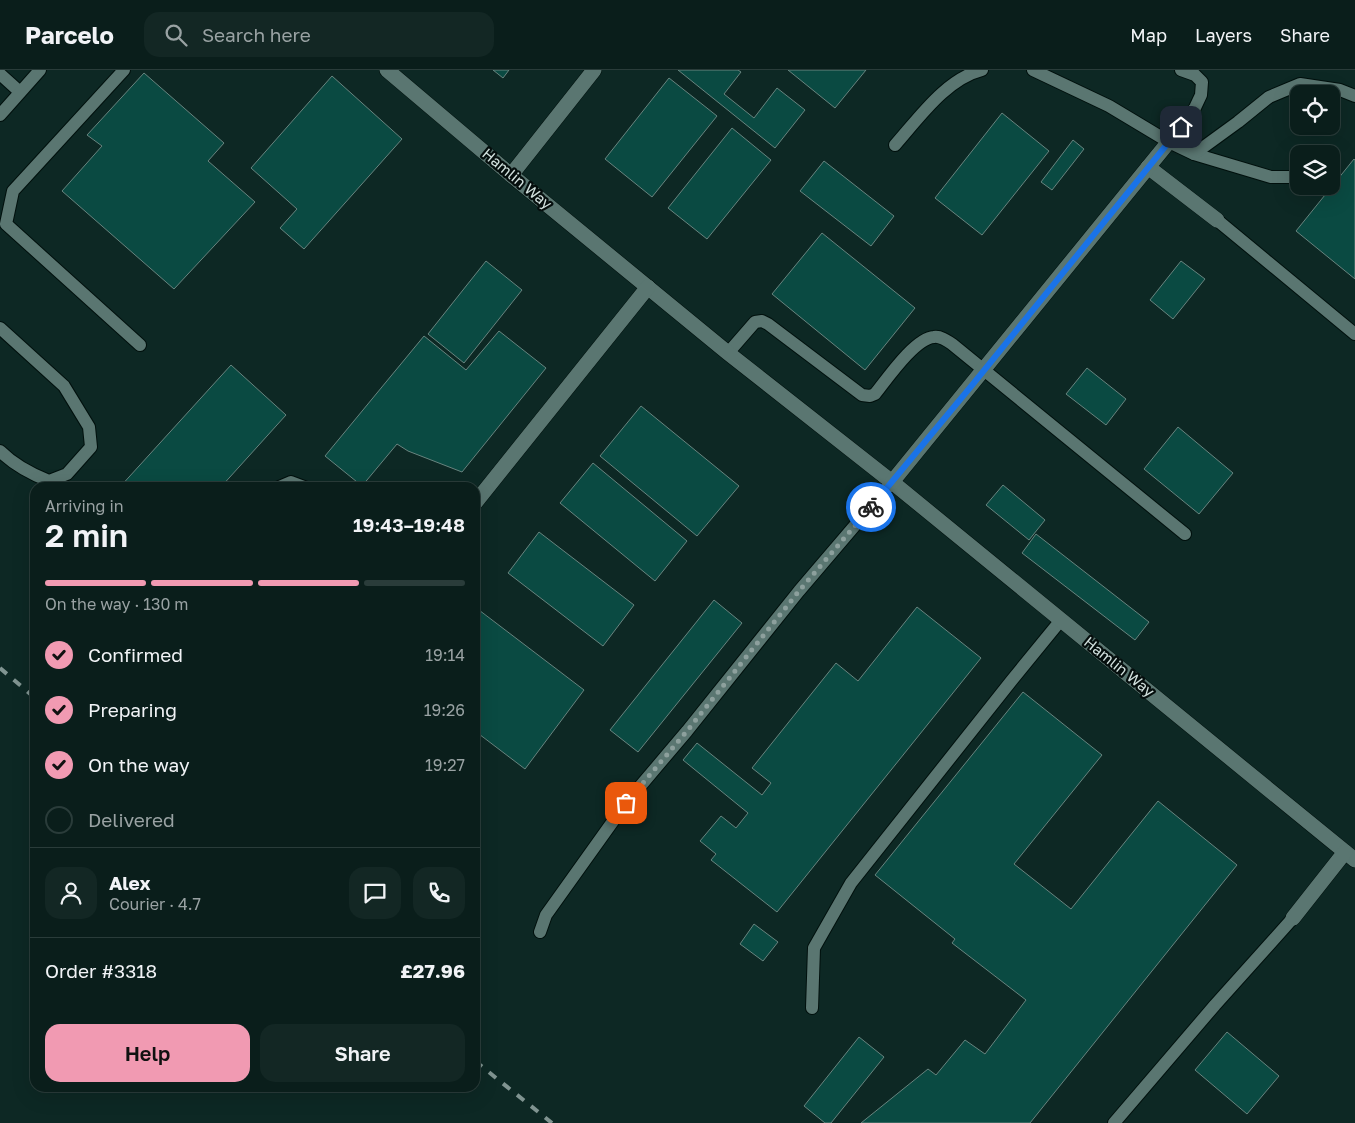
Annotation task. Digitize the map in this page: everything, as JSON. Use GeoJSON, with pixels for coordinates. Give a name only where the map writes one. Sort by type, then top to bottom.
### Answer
{"type":"FeatureCollection","features":[{"type":"Feature","properties":{"kind":"street","name":"Hamlin Way"},"geometry":{"type":"LineString","coordinates":[[387,70],[511,175],[728,353],[892,482],[1350,856],[1293,918]]}},
{"type":"Feature","properties":{"kind":"street"},"geometry":{"type":"LineString","coordinates":[[511,175],[594,70]]}},
{"type":"Feature","properties":{"kind":"street"},"geometry":{"type":"LineString","coordinates":[[892,482],[1193,112]]}},
{"type":"Feature","properties":{"kind":"street"},"geometry":{"type":"LineString","coordinates":[[1148,167],[1217,220]]}},
{"type":"Feature","properties":{"kind":"street"},"geometry":{"type":"LineString","coordinates":[[480,497],[648,287]]}},
{"type":"Feature","properties":{"kind":"lane"},"geometry":{"type":"LineString","coordinates":[[0,115],[40,70]]}},
{"type":"Feature","properties":{"kind":"lane"},"geometry":{"type":"LineString","coordinates":[[124,70],[13,191],[6,224],[140,345]]}},
{"type":"Feature","properties":{"kind":"lane"},"geometry":{"type":"LineString","coordinates":[[895,145],[939,96],[957,82],[976,71],[982,70]]}},
{"type":"Feature","properties":{"kind":"lane"},"geometry":{"type":"LineString","coordinates":[[1033,70],[1109,106],[1169,142],[1194,154],[1271,177],[1290,177]]}},
{"type":"Feature","properties":{"kind":"lane"},"geometry":{"type":"LineString","coordinates":[[1181,70],[1195,75],[1202,82],[1201,95],[1193,112]]}},
{"type":"Feature","properties":{"kind":"lane"},"geometry":{"type":"LineString","coordinates":[[0,74],[20,92]]}},
{"type":"Feature","properties":{"kind":"lane"},"geometry":{"type":"LineString","coordinates":[[1194,154],[1269,97],[1300,84],[1340,90],[1355,96]]}},
{"type":"Feature","properties":{"kind":"lane"},"geometry":{"type":"LineString","coordinates":[[1217,220],[1355,334]]}},
{"type":"Feature","properties":{"kind":"lane"},"geometry":{"type":"LineString","coordinates":[[728,353],[754,322],[762,321],[862,395],[870,396],[875,394],[911,350],[923,339],[934,336],[942,338],[1039,414],[1185,534]]}},
{"type":"Feature","properties":{"kind":"lane"},"geometry":{"type":"LineString","coordinates":[[0,328],[64,386],[89,427],[92,447],[67,474],[50,481],[34,475],[9,460],[0,450]]}},
{"type":"Feature","properties":{"kind":"lane"},"geometry":{"type":"LineString","coordinates":[[540,932],[546,916],[626,803],[687,731],[799,591],[892,482]]}},
{"type":"Feature","properties":{"kind":"lane"},"geometry":{"type":"LineString","coordinates":[[812,1008],[814,948],[851,883],[1061,620]]}},
{"type":"Feature","properties":{"kind":"lane"},"geometry":{"type":"LineString","coordinates":[[1114,1123],[1215,1005],[1293,918]]}},
{"type":"Feature","properties":{"kind":"building"},"geometry":{"type":"Polygon","coordinates":[[[493,70],[509,70],[503,78],[493,70]]]}},
{"type":"Feature","properties":{"kind":"building"},"geometry":{"type":"Polygon","coordinates":[[[678,70],[738,70],[741,72],[724,94],[754,118],[777,88],[805,110],[775,148],[678,70]]]}},
{"type":"Feature","properties":{"kind":"building"},"geometry":{"type":"Polygon","coordinates":[[[788,70],[866,70],[835,108],[788,70]]]}},
{"type":"Feature","properties":{"kind":"building"},"geometry":{"type":"Polygon","coordinates":[[[144,73],[224,143],[208,161],[255,202],[174,289],[62,191],[102,146],[87,135],[144,73]]]}},
{"type":"Feature","properties":{"kind":"building"},"geometry":{"type":"Polygon","coordinates":[[[332,76],[402,139],[304,249],[280,228],[297,209],[251,168],[332,76]]]}},
{"type":"Feature","properties":{"kind":"building"},"geometry":{"type":"Polygon","coordinates":[[[669,78],[717,116],[652,197],[605,159],[669,78]]]}},
{"type":"Feature","properties":{"kind":"building"},"geometry":{"type":"Polygon","coordinates":[[[1002,113],[1049,151],[982,235],[935,198],[1002,113]]]}},
{"type":"Feature","properties":{"kind":"building"},"geometry":{"type":"Polygon","coordinates":[[[732,128],[771,160],[707,239],[668,208],[732,128]]]}},
{"type":"Feature","properties":{"kind":"building"},"geometry":{"type":"Polygon","coordinates":[[[1073,140],[1084,149],[1052,190],[1041,182],[1073,140]]]}},
{"type":"Feature","properties":{"kind":"building"},"geometry":{"type":"Polygon","coordinates":[[[1354,159],[1355,279],[1296,231],[1325,195],[1340,195],[1340,176],[1354,159]]]}},
{"type":"Feature","properties":{"kind":"building"},"geometry":{"type":"Polygon","coordinates":[[[824,161],[894,216],[871,246],[800,191],[824,161]]]}},
{"type":"Feature","properties":{"kind":"building"},"geometry":{"type":"Polygon","coordinates":[[[822,233],[915,308],[865,370],[772,294],[822,233]]]}},
{"type":"Feature","properties":{"kind":"building"},"geometry":{"type":"Polygon","coordinates":[[[486,261],[522,290],[464,363],[428,334],[486,261]]]}},
{"type":"Feature","properties":{"kind":"building"},"geometry":{"type":"Polygon","coordinates":[[[1181,261],[1205,279],[1173,319],[1150,300],[1181,261]]]}},
{"type":"Feature","properties":{"kind":"building"},"geometry":{"type":"Polygon","coordinates":[[[499,331],[546,368],[462,472],[408,451],[397,444],[365,482],[357,482],[325,456],[424,336],[466,370],[499,331]]]}},
{"type":"Feature","properties":{"kind":"building"},"geometry":{"type":"Polygon","coordinates":[[[231,365],[286,415],[225,482],[124,482],[231,365]]]}},
{"type":"Feature","properties":{"kind":"building"},"geometry":{"type":"Polygon","coordinates":[[[1087,368],[1126,399],[1106,425],[1066,394],[1087,368]]]}},
{"type":"Feature","properties":{"kind":"building"},"geometry":{"type":"Polygon","coordinates":[[[641,406],[739,486],[697,536],[600,456],[641,406]]]}},
{"type":"Feature","properties":{"kind":"building"},"geometry":{"type":"Polygon","coordinates":[[[1178,427],[1233,473],[1199,514],[1144,469],[1178,427]]]}},
{"type":"Feature","properties":{"kind":"building"},"geometry":{"type":"Polygon","coordinates":[[[593,463],[687,541],[655,581],[560,503],[593,463]]]}},
{"type":"Feature","properties":{"kind":"building"},"geometry":{"type":"Polygon","coordinates":[[[1003,485],[1045,520],[1029,540],[986,505],[1003,485]]]}},
{"type":"Feature","properties":{"kind":"building"},"geometry":{"type":"Polygon","coordinates":[[[539,532],[634,605],[603,646],[508,573],[539,532]]]}},
{"type":"Feature","properties":{"kind":"building"},"geometry":{"type":"Polygon","coordinates":[[[1036,534],[1149,622],[1135,640],[1022,553],[1036,534]]]}},
{"type":"Feature","properties":{"kind":"building"},"geometry":{"type":"Polygon","coordinates":[[[714,600],[742,623],[638,752],[610,730],[714,600]]]}},
{"type":"Feature","properties":{"kind":"building"},"geometry":{"type":"Polygon","coordinates":[[[917,607],[981,658],[777,912],[711,860],[716,854],[700,841],[721,816],[736,828],[748,813],[683,760],[697,743],[762,795],[771,783],[752,768],[836,663],[858,681],[917,607]]]}},
{"type":"Feature","properties":{"kind":"building"},"geometry":{"type":"Polygon","coordinates":[[[480,611],[584,690],[525,769],[480,735],[480,611]]]}},
{"type":"Feature","properties":{"kind":"building"},"geometry":{"type":"Polygon","coordinates":[[[1023,692],[1102,755],[1014,864],[1071,909],[1158,801],[1237,865],[1030,1123],[861,1123],[928,1069],[936,1075],[965,1040],[985,1054],[1026,1000],[952,943],[955,939],[875,875],[1023,692]]]}},
{"type":"Feature","properties":{"kind":"building"},"geometry":{"type":"Polygon","coordinates":[[[754,924],[778,942],[763,961],[740,944],[754,924]]]}},
{"type":"Feature","properties":{"kind":"building"},"geometry":{"type":"Polygon","coordinates":[[[1227,1032],[1279,1076],[1247,1114],[1195,1070],[1227,1032]]]}},
{"type":"Feature","properties":{"kind":"building"},"geometry":{"type":"Polygon","coordinates":[[[859,1037],[884,1057],[831,1123],[825,1123],[804,1106],[859,1037]]]}},
{"type":"Feature","properties":{"kind":"railway"},"geometry":{"type":"LineString","coordinates":[[0,668],[30,694]]}},
{"type":"Feature","properties":{"kind":"railway"},"geometry":{"type":"LineString","coordinates":[[480,1065],[552,1123]]}},
{"type":"Feature","properties":{"kind":"way so far"},"geometry":{"type":"LineString","coordinates":[[626,803],[687,731],[799,591],[871,507]]}},
{"type":"Feature","properties":{"kind":"route"},"geometry":{"type":"LineString","coordinates":[[871,507],[1181,127]]}}]}
